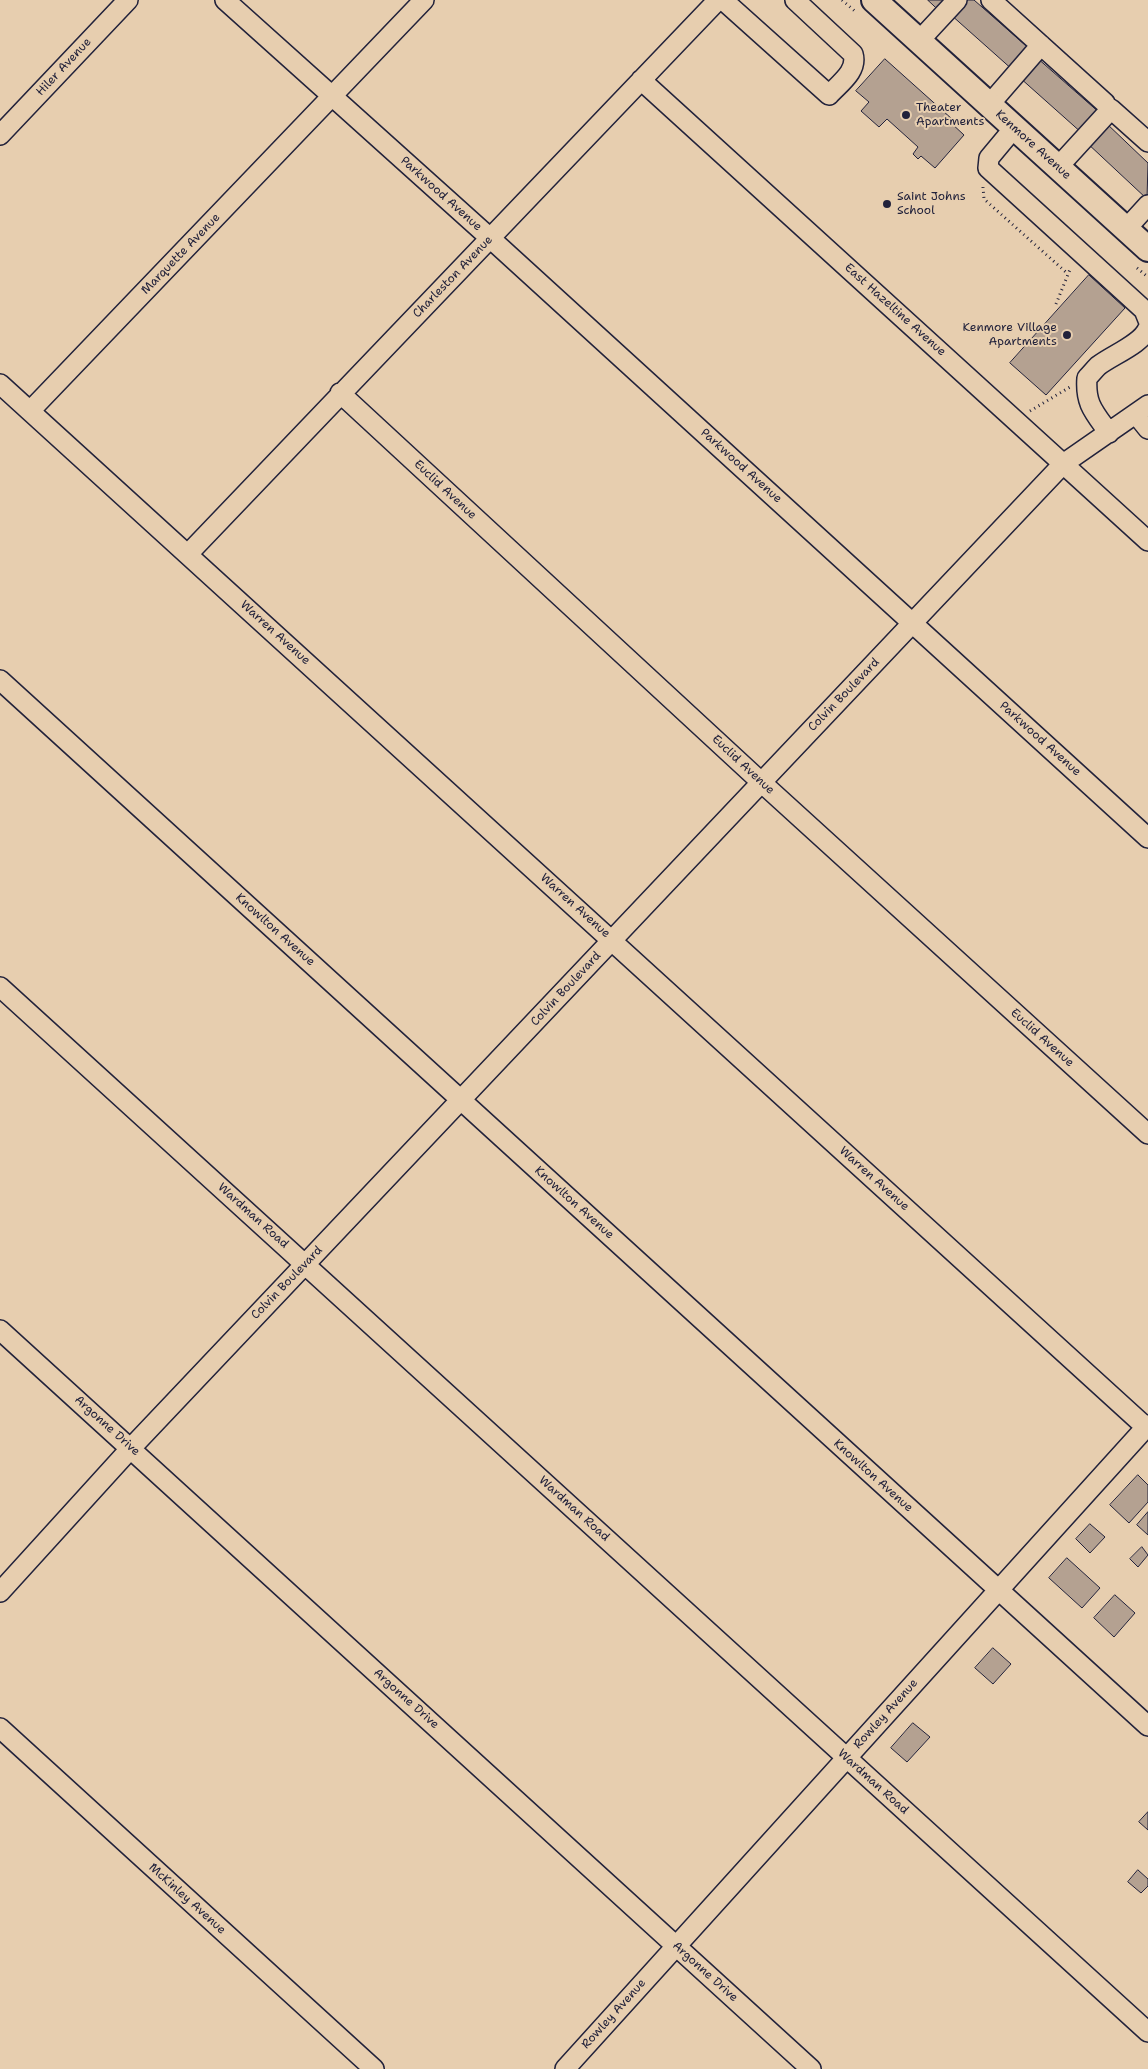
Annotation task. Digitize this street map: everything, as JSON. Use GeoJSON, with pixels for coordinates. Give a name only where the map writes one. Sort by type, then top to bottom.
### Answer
{"type":"FeatureCollection","features":[{"type":"Feature","properties":{"kind":"main road","name":"Kenmore Avenue"},"geometry":{"type":"LineString","coordinates":[[874,0],[1014,128],[1140,238]]}},
{"type":"Feature","properties":{"kind":"street","name":"Hiler Avenue"},"geometry":{"type":"LineString","coordinates":[[0,135],[128,0]]}},
{"type":"Feature","properties":{"kind":"street","name":"Parkwood Avenue"},"geometry":{"type":"LineString","coordinates":[[225,0],[490,238],[1148,838]]}},
{"type":"Feature","properties":{"kind":"street","name":"Marquette Avenue"},"geometry":{"type":"LineString","coordinates":[[30,411],[424,0]]}},
{"type":"Feature","properties":{"kind":"street","name":"Charleston Avenue"},"geometry":{"type":"LineString","coordinates":[[188,554],[718,0]]}},
{"type":"Feature","properties":{"kind":"street"},"geometry":{"type":"LineString","coordinates":[[723,0],[829,95],[851,71],[854,65],[852,54],[795,0]]}},
{"type":"Feature","properties":{"kind":"street"},"geometry":{"type":"LineString","coordinates":[[919,41],[957,0]]}},
{"type":"Feature","properties":{"kind":"street"},"geometry":{"type":"LineString","coordinates":[[991,0],[1105,102]]}},
{"type":"Feature","properties":{"kind":"street"},"geometry":{"type":"LineString","coordinates":[[989,104],[1041,45]]}},
{"type":"Feature","properties":{"kind":"street","name":"East Hazeltine Avenue"},"geometry":{"type":"LineString","coordinates":[[641,80],[1148,541]]}},
{"type":"Feature","properties":{"kind":"street"},"geometry":{"type":"LineString","coordinates":[[1058,167],[1111,108],[1148,142]]}},
{"type":"Feature","properties":{"kind":"street"},"geometry":{"type":"LineString","coordinates":[[1014,128],[989,158],[988,168],[1144,310],[1148,320]]}},
{"type":"Feature","properties":{"kind":"street"},"geometry":{"type":"LineString","coordinates":[[1140,238],[1148,205]]}},
{"type":"Feature","properties":{"kind":"street"},"geometry":{"type":"LineString","coordinates":[[1108,432],[1089,402],[1086,393],[1087,378],[1098,366],[1139,340],[1148,328]]}},
{"type":"Feature","properties":{"kind":"street","name":"Warren Avenue"},"geometry":{"type":"LineString","coordinates":[[0,384],[1147,1427]]}},
{"type":"Feature","properties":{"kind":"street","name":"Euclid Avenue"},"geometry":{"type":"LineString","coordinates":[[340,393],[761,782],[1148,1134]]}},
{"type":"Feature","properties":{"kind":"street"},"geometry":{"type":"LineString","coordinates":[[1142,410],[1148,429]]}},
{"type":"Feature","properties":{"kind":"street","name":"Colvin Boulevard"},"geometry":{"type":"LineString","coordinates":[[0,1592],[131,1448],[1063,464],[1142,410]]}},
{"type":"Feature","properties":{"kind":"street","name":"Knowlton Avenue"},"geometry":{"type":"LineString","coordinates":[[0,680],[1148,1726]]}},
{"type":"Feature","properties":{"kind":"street","name":"Wardman Road"},"geometry":{"type":"LineString","coordinates":[[0,986],[1148,2032]]}},
{"type":"Feature","properties":{"kind":"street","name":"Argonne Drive"},"geometry":{"type":"LineString","coordinates":[[0,1330],[811,2069]]}},
{"type":"Feature","properties":{"kind":"street","name":"Rowley Avenue"},"geometry":{"type":"LineString","coordinates":[[564,2069],[1147,1427]]}},
{"type":"Feature","properties":{"kind":"street","name":"McKinley Avenue"},"geometry":{"type":"LineString","coordinates":[[0,1728],[374,2069]]}},
{"type":"Feature","properties":{"kind":"path"},"geometry":{"type":"LineString","coordinates":[[984,199],[1068,274]]}},
{"type":"Feature","properties":{"kind":"path"},"geometry":{"type":"LineString","coordinates":[[1056,304],[1074,258]]}},
{"type":"Feature","properties":{"kind":"path"},"geometry":{"type":"LineString","coordinates":[[1026,414],[1076,383]]}},
{"type":"Feature","properties":{"kind":"building"},"geometry":{"type":"Polygon","coordinates":[[[928,0],[951,0],[940,11],[928,0]]]}},
{"type":"Feature","properties":{"kind":"building"},"geometry":{"type":"Polygon","coordinates":[[[963,0],[974,0],[1032,51],[1014,71],[950,14],[963,0]]]}},
{"type":"Feature","properties":{"kind":"building"},"geometry":{"type":"Polygon","coordinates":[[[1036,57],[1101,114],[1083,134],[1019,77],[1036,57]]]}},
{"type":"Feature","properties":{"kind":"building","name":"Theater Apartments"},"geometry":{"type":"Polygon","coordinates":[[[885,59],[952,119],[950,122],[964,135],[935,168],[921,156],[918,159],[913,154],[918,147],[887,119],[879,127],[861,111],[869,102],[856,91],[885,59]]]}},
{"type":"Feature","properties":{"kind":"building"},"geometry":{"type":"Polygon","coordinates":[[[1105,122],[1148,163],[1147,199],[1086,142],[1105,122]]]}},
{"type":"Feature","properties":{"kind":"building","name":"Kenmore Village Apartments"},"geometry":{"type":"Polygon","coordinates":[[[1089,275],[1125,308],[1046,395],[1010,363],[1089,275]]]}},
{"type":"Feature","properties":{"kind":"building"},"geometry":{"type":"Polygon","coordinates":[[[1138,1475],[1148,1485],[1148,1502],[1129,1523],[1110,1505],[1138,1475]]]}},
{"type":"Feature","properties":{"kind":"building"},"geometry":{"type":"Polygon","coordinates":[[[1148,1512],[1148,1535],[1137,1525],[1148,1512]]]}},
{"type":"Feature","properties":{"kind":"building"},"geometry":{"type":"Polygon","coordinates":[[[1090,1524],[1105,1537],[1090,1553],[1076,1539],[1090,1524]]]}},
{"type":"Feature","properties":{"kind":"building"},"geometry":{"type":"Polygon","coordinates":[[[1142,1547],[1148,1555],[1138,1567],[1130,1559],[1142,1547]]]}},
{"type":"Feature","properties":{"kind":"building"},"geometry":{"type":"Polygon","coordinates":[[[1067,1558],[1100,1588],[1082,1608],[1049,1578],[1067,1558]]]}},
{"type":"Feature","properties":{"kind":"building"},"geometry":{"type":"Polygon","coordinates":[[[1115,1595],[1135,1613],[1114,1637],[1094,1618],[1115,1595]]]}},
{"type":"Feature","properties":{"kind":"building"},"geometry":{"type":"Polygon","coordinates":[[[993,1648],[1011,1664],[993,1684],[975,1668],[993,1648]]]}},
{"type":"Feature","properties":{"kind":"building"},"geometry":{"type":"Polygon","coordinates":[[[913,1723],[930,1737],[907,1762],[891,1748],[913,1723]]]}},
{"type":"Feature","properties":{"kind":"building"},"geometry":{"type":"Polygon","coordinates":[[[1148,1812],[1148,1830],[1139,1822],[1148,1812]]]}},
{"type":"Feature","properties":{"kind":"building"},"geometry":{"type":"Polygon","coordinates":[[[1138,1870],[1148,1879],[1148,1886],[1141,1893],[1128,1882],[1138,1870]]]}},
{"type":"Feature","properties":{"kind":"place","name":"Theater Apartments"},"geometry":{"type":"Point","coordinates":[906,115]}},
{"type":"Feature","properties":{"kind":"place","name":"Saint Johns School"},"geometry":{"type":"Point","coordinates":[887,204]}},
{"type":"Feature","properties":{"kind":"place","name":"Kenmore Village Apartments"},"geometry":{"type":"Point","coordinates":[1067,335]}}]}
